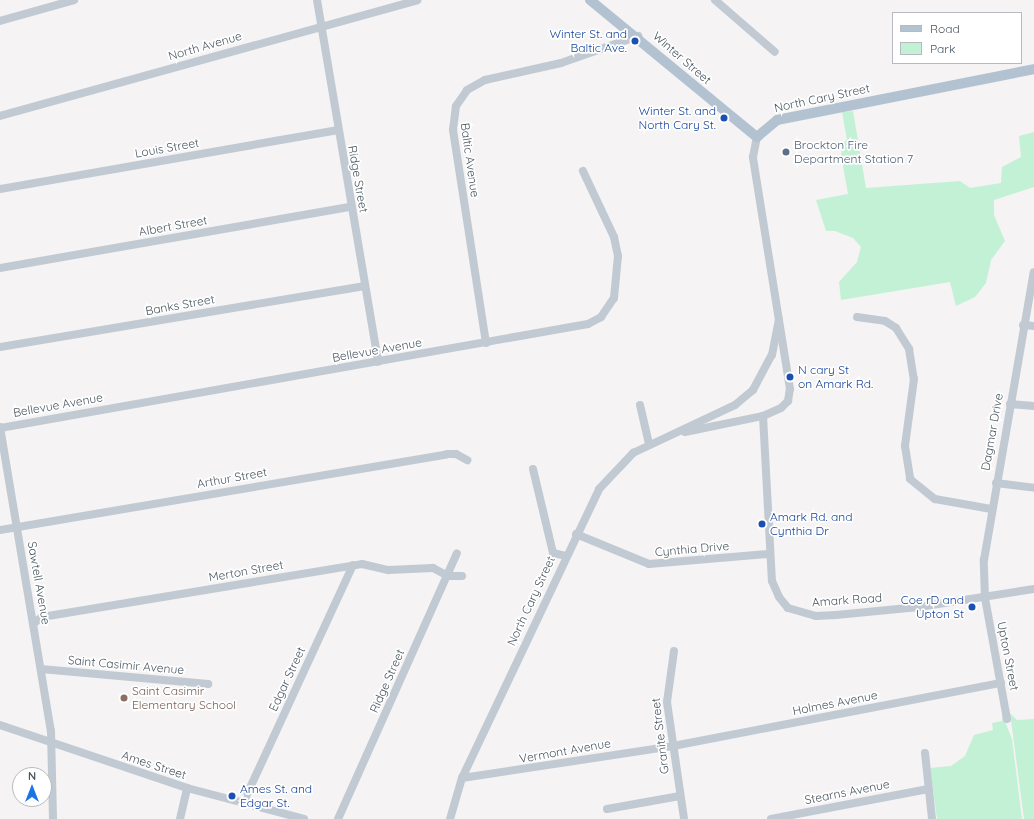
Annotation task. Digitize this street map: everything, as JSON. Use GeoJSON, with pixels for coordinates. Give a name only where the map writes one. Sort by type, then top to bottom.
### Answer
{"type":"FeatureCollection","features":[{"type":"Feature","properties":{"kind":"main road","name":"Winter Street"},"geometry":{"type":"LineString","coordinates":[[590,0],[638,36],[757,136]]}},
{"type":"Feature","properties":{"kind":"main road","name":"North Cary Street"},"geometry":{"type":"LineString","coordinates":[[757,136],[777,120],[1034,69]]}},
{"type":"Feature","properties":{"kind":"street"},"geometry":{"type":"LineString","coordinates":[[0,21],[74,0]]}},
{"type":"Feature","properties":{"kind":"street","name":"Ridge Street"},"geometry":{"type":"LineString","coordinates":[[317,0],[337,130],[378,362]]}},
{"type":"Feature","properties":{"kind":"street","name":"North Avenue"},"geometry":{"type":"LineString","coordinates":[[0,116],[417,0]]}},
{"type":"Feature","properties":{"kind":"street"},"geometry":{"type":"LineString","coordinates":[[715,0],[774,52]]}},
{"type":"Feature","properties":{"kind":"street","name":"Baltic Avenue"},"geometry":{"type":"LineString","coordinates":[[486,343],[453,130],[456,106],[467,90],[485,80],[561,63],[638,36]]}},
{"type":"Feature","properties":{"kind":"street","name":"Louis Street"},"geometry":{"type":"LineString","coordinates":[[0,189],[337,130]]}},
{"type":"Feature","properties":{"kind":"street","name":"North Cary Street"},"geometry":{"type":"LineString","coordinates":[[680,432],[763,416],[781,408],[790,389],[753,157],[757,136]]}},
{"type":"Feature","properties":{"kind":"street","name":"Bellevue Avenue"},"geometry":{"type":"LineString","coordinates":[[0,427],[588,324],[608,309],[617,286],[618,256],[614,237],[583,171]]}},
{"type":"Feature","properties":{"kind":"street","name":"Albert Street"},"geometry":{"type":"LineString","coordinates":[[0,268],[351,207]]}},
{"type":"Feature","properties":{"kind":"street","name":"Dagmar Drive"},"geometry":{"type":"LineString","coordinates":[[985,598],[984,560],[991,509],[1023,325],[1034,272]]}},
{"type":"Feature","properties":{"kind":"street","name":"Banks Street"},"geometry":{"type":"LineString","coordinates":[[0,348],[365,286]]}},
{"type":"Feature","properties":{"kind":"street"},"geometry":{"type":"LineString","coordinates":[[857,317],[884,321],[896,328],[909,349],[914,379],[905,446],[910,479],[935,499],[991,509]]}},
{"type":"Feature","properties":{"kind":"street","name":"North Cary Street"},"geometry":{"type":"LineString","coordinates":[[450,819],[462,778],[576,534],[599,489],[619,465],[649,444],[680,432],[735,404],[753,390],[772,355],[779,320]]}},
{"type":"Feature","properties":{"kind":"street"},"geometry":{"type":"LineString","coordinates":[[1023,325],[1034,326]]}},
{"type":"Feature","properties":{"kind":"street"},"geometry":{"type":"LineString","coordinates":[[1010,404],[1034,406]]}},
{"type":"Feature","properties":{"kind":"street"},"geometry":{"type":"LineString","coordinates":[[640,405],[649,444]]}},
{"type":"Feature","properties":{"kind":"street","name":"Amark Road"},"geometry":{"type":"LineString","coordinates":[[763,416],[769,554],[772,581],[778,597],[799,613],[836,615],[985,598],[1034,589]]}},
{"type":"Feature","properties":{"kind":"street","name":"Sawtell Avenue"},"geometry":{"type":"LineString","coordinates":[[0,427],[41,669],[50,743],[53,819]]}},
{"type":"Feature","properties":{"kind":"street","name":"Arthur Street"},"geometry":{"type":"LineString","coordinates":[[0,530],[447,454],[456,454],[467,460]]}},
{"type":"Feature","properties":{"kind":"street"},"geometry":{"type":"LineString","coordinates":[[533,468],[553,552],[566,556]]}},
{"type":"Feature","properties":{"kind":"street"},"geometry":{"type":"LineString","coordinates":[[996,483],[1034,488]]}},
{"type":"Feature","properties":{"kind":"street","name":"Cynthia Drive"},"geometry":{"type":"LineString","coordinates":[[576,534],[649,564],[769,554]]}},
{"type":"Feature","properties":{"kind":"street","name":"Ridge Street"},"geometry":{"type":"LineString","coordinates":[[338,819],[457,553]]}},
{"type":"Feature","properties":{"kind":"street","name":"Merton Street"},"geometry":{"type":"LineString","coordinates":[[34,623],[42,618],[353,565],[388,570],[433,568],[448,576],[462,576]]}},
{"type":"Feature","properties":{"kind":"street","name":"Edgar Street"},"geometry":{"type":"LineString","coordinates":[[244,803],[353,565]]}},
{"type":"Feature","properties":{"kind":"street","name":"Upton Street"},"geometry":{"type":"LineString","coordinates":[[985,598],[1007,719]]}},
{"type":"Feature","properties":{"kind":"street","name":"Granite Street"},"geometry":{"type":"LineString","coordinates":[[674,651],[667,702],[684,819]]}},
{"type":"Feature","properties":{"kind":"street","name":"Saint Casimir Avenue"},"geometry":{"type":"LineString","coordinates":[[41,669],[208,684]]}},
{"type":"Feature","properties":{"kind":"street","name":"Holmes Avenue"},"geometry":{"type":"LineString","coordinates":[[673,746],[1001,683]]}},
{"type":"Feature","properties":{"kind":"street","name":"Ames Street"},"geometry":{"type":"LineString","coordinates":[[0,725],[187,788],[304,819]]}},
{"type":"Feature","properties":{"kind":"street","name":"Vermont Avenue"},"geometry":{"type":"LineString","coordinates":[[462,778],[673,746]]}},
{"type":"Feature","properties":{"kind":"street"},"geometry":{"type":"LineString","coordinates":[[925,753],[932,819]]}},
{"type":"Feature","properties":{"kind":"street"},"geometry":{"type":"LineString","coordinates":[[180,819],[187,788]]}},
{"type":"Feature","properties":{"kind":"street","name":"Stearns Avenue"},"geometry":{"type":"LineString","coordinates":[[771,819],[928,789]]}},
{"type":"Feature","properties":{"kind":"street"},"geometry":{"type":"LineString","coordinates":[[607,809],[680,796]]}},
{"type":"Feature","properties":{"kind":"green space"},"geometry":{"type":"Polygon","coordinates":[[[853,111],[866,188],[960,181],[970,188],[1001,183],[1002,167],[1021,157],[1019,136],[1034,132],[1034,187],[994,200],[994,215],[1005,241],[991,260],[986,283],[975,297],[956,306],[950,282],[841,300],[839,282],[857,262],[861,247],[853,238],[835,231],[826,231],[816,200],[848,194],[841,155],[843,143],[847,140],[842,112],[853,111]]]}},
{"type":"Feature","properties":{"kind":"green space"},"geometry":{"type":"Polygon","coordinates":[[[1010,713],[1017,720],[1034,719],[1034,819],[1024,819],[1010,713]]]}},
{"type":"Feature","properties":{"kind":"green space"},"geometry":{"type":"Polygon","coordinates":[[[1002,714],[1012,739],[1022,819],[937,819],[930,768],[951,766],[965,756],[974,735],[993,730],[992,723],[1002,721],[1002,714]]]}},
{"type":"Feature","properties":{"kind":"place","name":"Winter St. and Baltic Ave."},"geometry":{"type":"Point","coordinates":[635,41]}},
{"type":"Feature","properties":{"kind":"place","name":"Winter St. and North Cary St."},"geometry":{"type":"Point","coordinates":[724,118]}},
{"type":"Feature","properties":{"kind":"place","name":"Brockton Fire Department Station 7"},"geometry":{"type":"Point","coordinates":[786,152]}},
{"type":"Feature","properties":{"kind":"place","name":"N cary St on Amark Rd."},"geometry":{"type":"Point","coordinates":[790,377]}},
{"type":"Feature","properties":{"kind":"place","name":"Amark Rd. and Cynthia Dr"},"geometry":{"type":"Point","coordinates":[762,524]}},
{"type":"Feature","properties":{"kind":"place","name":"Coe rD and Upton St"},"geometry":{"type":"Point","coordinates":[972,607]}},
{"type":"Feature","properties":{"kind":"place","name":"Saint Casimir Elementary School"},"geometry":{"type":"Point","coordinates":[124,698]}},
{"type":"Feature","properties":{"kind":"place","name":"Ames St. and Edgar St."},"geometry":{"type":"Point","coordinates":[232,796]}}]}
